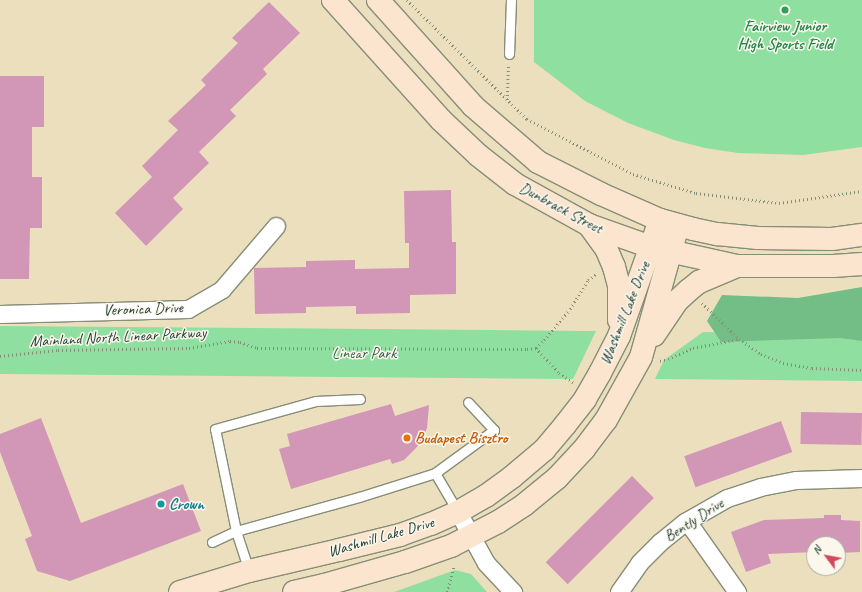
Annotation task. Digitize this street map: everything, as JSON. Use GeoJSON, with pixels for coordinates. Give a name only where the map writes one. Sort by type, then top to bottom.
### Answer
{"type":"FeatureCollection","features":[{"type":"Feature","properties":{"kind":"main road","name":"Dunbrack Street"},"geometry":{"type":"LineString","coordinates":[[333,0],[441,120],[478,155],[515,184],[589,225],[661,250],[737,266],[833,266],[862,264]]}},
{"type":"Feature","properties":{"kind":"main road","name":"Dunbrack Street"},"geometry":{"type":"LineString","coordinates":[[378,0],[473,106],[538,162],[608,197],[669,222],[717,234],[758,238],[832,239],[862,235]]}},
{"type":"Feature","properties":{"kind":"main road","name":"Washmill Lake Drive"},"geometry":{"type":"LineString","coordinates":[[180,592],[249,571],[400,535],[458,512],[486,496],[512,477],[544,450],[585,399],[619,336],[661,250],[669,222]]}},
{"type":"Feature","properties":{"kind":"main road"},"geometry":{"type":"LineString","coordinates":[[589,225],[606,248],[614,266],[619,286],[619,336]]}},
{"type":"Feature","properties":{"kind":"main road","name":"Washmill Lake Drive"},"geometry":{"type":"LineString","coordinates":[[294,592],[324,586],[405,562],[471,537],[524,505],[557,478],[584,449],[650,359],[661,250]]}},
{"type":"Feature","properties":{"kind":"main road"},"geometry":{"type":"LineString","coordinates":[[650,359],[664,317],[677,301],[699,282],[737,266]]}},
{"type":"Feature","properties":{"kind":"street","name":"Veronica Drive"},"geometry":{"type":"LineString","coordinates":[[0,314],[188,309],[222,289],[276,226]]}},
{"type":"Feature","properties":{"kind":"street","name":"Bently Drive"},"geometry":{"type":"LineString","coordinates":[[619,592],[630,575],[649,552],[687,521],[722,500],[760,487],[815,478],[862,478]]}},
{"type":"Feature","properties":{"kind":"street"},"geometry":{"type":"LineString","coordinates":[[458,512],[486,563],[513,592]]}},
{"type":"Feature","properties":{"kind":"street"},"geometry":{"type":"LineString","coordinates":[[687,521],[737,592]]}},
{"type":"Feature","properties":{"kind":"lane"},"geometry":{"type":"LineString","coordinates":[[509,54],[511,0]]}},
{"type":"Feature","properties":{"kind":"lane"},"geometry":{"type":"LineString","coordinates":[[249,571],[236,532],[215,429],[316,401],[360,399]]}},
{"type":"Feature","properties":{"kind":"lane"},"geometry":{"type":"LineString","coordinates":[[212,542],[236,532],[359,498],[436,473],[494,430],[468,402]]}},
{"type":"Feature","properties":{"kind":"lane"},"geometry":{"type":"LineString","coordinates":[[436,473],[458,512]]}},
{"type":"Feature","properties":{"kind":"path"},"geometry":{"type":"LineString","coordinates":[[407,0],[527,119],[633,174],[696,193],[779,203],[862,191]]}},
{"type":"Feature","properties":{"kind":"path"},"geometry":{"type":"LineString","coordinates":[[507,100],[509,54]]}},
{"type":"Feature","properties":{"kind":"path"},"geometry":{"type":"LineString","coordinates":[[574,383],[559,373],[536,348],[570,309],[588,280],[599,272]]}},
{"type":"Feature","properties":{"kind":"path"},"geometry":{"type":"LineString","coordinates":[[700,301],[739,339],[762,354],[782,363],[812,368],[862,370]]}},
{"type":"Feature","properties":{"kind":"path"},"geometry":{"type":"LineString","coordinates":[[650,359],[668,359],[693,348],[739,339]]}},
{"type":"Feature","properties":{"kind":"path","name":"Mainland North Linear Parkway"},"geometry":{"type":"LineString","coordinates":[[0,356],[58,350],[189,348],[230,341],[240,342],[257,348],[536,348]]}},
{"type":"Feature","properties":{"kind":"path"},"geometry":{"type":"LineString","coordinates":[[447,592],[454,566]]}},
{"type":"Feature","properties":{"kind":"green space"},"geometry":{"type":"Polygon","coordinates":[[[534,0],[862,0],[862,147],[803,155],[738,153],[705,148],[674,140],[628,123],[585,101],[534,62],[534,0]]]}},
{"type":"Feature","properties":{"kind":"green space"},"geometry":{"type":"Polygon","coordinates":[[[862,287],[862,341],[840,338],[721,342],[707,321],[722,295],[798,298],[862,287]]]}},
{"type":"Feature","properties":{"kind":"green space","name":"Linear Park"},"geometry":{"type":"Polygon","coordinates":[[[0,326],[596,331],[573,379],[0,374],[0,326]]]}},
{"type":"Feature","properties":{"kind":"green space"},"geometry":{"type":"Polygon","coordinates":[[[703,332],[862,334],[862,381],[655,379],[664,360],[703,332]]]}},
{"type":"Feature","properties":{"kind":"green space"},"geometry":{"type":"Polygon","coordinates":[[[455,570],[471,574],[487,592],[394,592],[455,570]]]}},
{"type":"Feature","properties":{"kind":"building"},"geometry":{"type":"Polygon","coordinates":[[[269,2],[300,33],[263,69],[267,74],[230,110],[236,116],[199,152],[209,163],[173,198],[183,209],[146,246],[115,213],[152,177],[142,166],[178,130],[168,121],[206,85],[201,80],[238,43],[232,38],[269,2]]]}},
{"type":"Feature","properties":{"kind":"building"},"geometry":{"type":"Polygon","coordinates":[[[0,76],[44,76],[44,127],[32,127],[32,177],[42,177],[42,228],[30,228],[29,279],[0,279],[0,76]]]}},
{"type":"Feature","properties":{"kind":"building"},"geometry":{"type":"Polygon","coordinates":[[[451,190],[452,242],[456,242],[456,294],[410,295],[410,313],[356,314],[356,306],[306,307],[306,313],[255,314],[254,268],[306,267],[306,261],[355,260],[355,269],[409,268],[409,243],[405,243],[404,191],[451,190]]]}},
{"type":"Feature","properties":{"kind":"building"},"geometry":{"type":"Polygon","coordinates":[[[391,404],[395,416],[429,405],[427,428],[422,440],[404,460],[392,464],[390,459],[291,489],[279,449],[290,446],[287,434],[391,404]]]}},
{"type":"Feature","properties":{"kind":"building"},"geometry":{"type":"Polygon","coordinates":[[[801,412],[862,413],[861,445],[800,444],[801,412]]]}},
{"type":"Feature","properties":{"kind":"building","name":"Crown"},"geometry":{"type":"Polygon","coordinates":[[[41,418],[81,523],[183,484],[201,531],[70,581],[37,571],[25,539],[32,536],[0,452],[0,434],[41,418]]]}},
{"type":"Feature","properties":{"kind":"building"},"geometry":{"type":"Polygon","coordinates":[[[781,421],[792,452],[695,487],[684,456],[781,421]]]}},
{"type":"Feature","properties":{"kind":"building"},"geometry":{"type":"Polygon","coordinates":[[[632,476],[654,498],[568,584],[546,562],[632,476]]]}},
{"type":"Feature","properties":{"kind":"building"},"geometry":{"type":"Polygon","coordinates":[[[824,515],[841,515],[841,520],[860,521],[860,552],[846,553],[846,536],[806,536],[806,552],[768,554],[771,563],[746,572],[731,532],[764,520],[824,518],[824,515]]]}},
{"type":"Feature","properties":{"kind":"place","name":"Fairview Junior High Sports Field"},"geometry":{"type":"Point","coordinates":[785,10]}},
{"type":"Feature","properties":{"kind":"place","name":"Budapest Bisztro"},"geometry":{"type":"Point","coordinates":[407,438]}},
{"type":"Feature","properties":{"kind":"place","name":"Crown"},"geometry":{"type":"Point","coordinates":[161,504]}}]}
